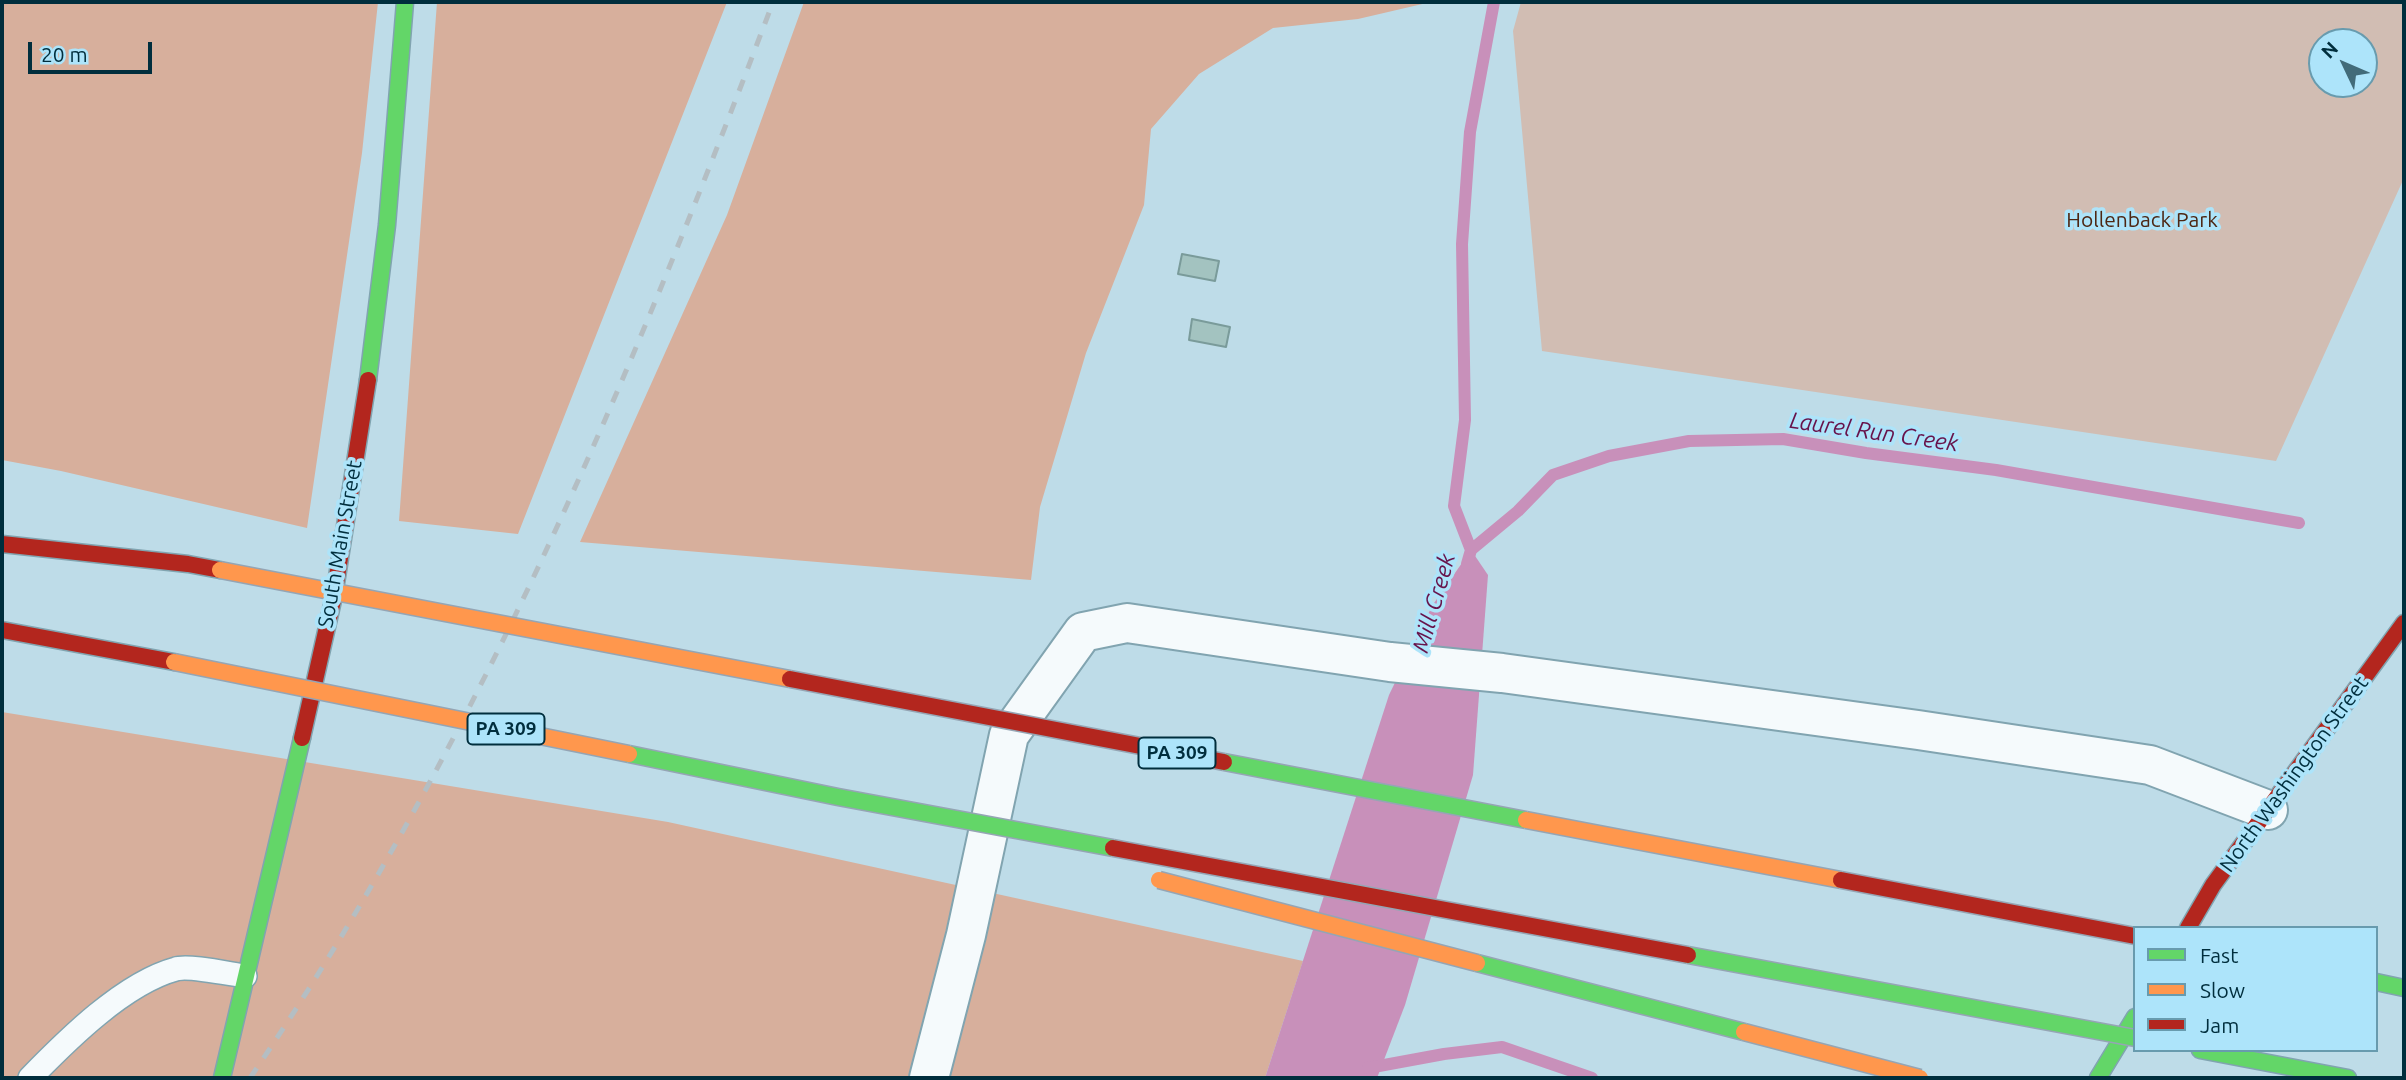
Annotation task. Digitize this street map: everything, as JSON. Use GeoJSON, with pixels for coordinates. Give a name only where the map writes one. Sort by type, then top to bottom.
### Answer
{"type":"FeatureCollection","features":[{"type":"Feature","properties":{"kind":"main road","name":"South Main Street"},"geometry":{"type":"LineString","coordinates":[[222,1078],[308,711],[342,548],[378,308],[405,2]]}},
{"type":"Feature","properties":{"kind":"main road"},"geometry":{"type":"LineString","coordinates":[[2,527],[188,564]]}},
{"type":"Feature","properties":{"kind":"main road","name":"PA 309"},"geometry":{"type":"LineString","coordinates":[[2,544],[188,564],[2133,936]]}},
{"type":"Feature","properties":{"kind":"main road","name":"North Washington Street"},"geometry":{"type":"LineString","coordinates":[[2189,926],[2214,886],[2404,623]]}},
{"type":"Feature","properties":{"kind":"main road","name":"PA 309"},"geometry":{"type":"LineString","coordinates":[[2,630],[174,662],[838,797],[2133,1038]]}},
{"type":"Feature","properties":{"kind":"main road"},"geometry":{"type":"LineString","coordinates":[[2,644],[174,662]]}},
{"type":"Feature","properties":{"kind":"main road"},"geometry":{"type":"LineString","coordinates":[[838,797],[1068,856]]}},
{"type":"Feature","properties":{"kind":"main road"},"geometry":{"type":"LineString","coordinates":[[1149,877],[1920,1078]]}},
{"type":"Feature","properties":{"kind":"main road"},"geometry":{"type":"LineString","coordinates":[[2380,983],[2404,988]]}},
{"type":"Feature","properties":{"kind":"main road"},"geometry":{"type":"LineString","coordinates":[[2098,1078],[2133,1020]]}},
{"type":"Feature","properties":{"kind":"main road"},"geometry":{"type":"LineString","coordinates":[[2211,1052],[2348,1078]]}},
{"type":"Feature","properties":{"kind":"street"},"geometry":{"type":"LineString","coordinates":[[929,1078],[966,935],[1009,735],[1083,632],[1127,623],[1390,662],[1502,673],[1918,730],[2151,765],[2268,810]]}},
{"type":"Feature","properties":{"kind":"lane"},"geometry":{"type":"LineString","coordinates":[[30,1078],[128,990],[178,968],[245,976]]}},
{"type":"Feature","properties":{"kind":"green space","name":"Hollenback Park"},"geometry":{"type":"Polygon","coordinates":[[[1521,2],[2404,2],[2404,178],[2276,461],[1542,351],[1513,31],[1521,2]]]}},
{"type":"Feature","properties":{"kind":"shaded area"},"geometry":{"type":"Polygon","coordinates":[[[3,2],[378,2],[362,153],[307,528],[61,471],[2,460],[3,2]]]}},
{"type":"Feature","properties":{"kind":"shaded area"},"geometry":{"type":"Polygon","coordinates":[[[437,2],[727,2],[518,534],[399,521],[437,2]]]}},
{"type":"Feature","properties":{"kind":"shaded area"},"geometry":{"type":"Polygon","coordinates":[[[804,2],[1431,2],[1358,19],[1273,28],[1199,74],[1151,129],[1144,205],[1086,353],[1040,507],[1031,580],[580,542],[727,215],[804,2]]]}},
{"type":"Feature","properties":{"kind":"shaded area"},"geometry":{"type":"Polygon","coordinates":[[[1471,550],[1488,575],[1473,775],[1405,1005],[1377,1078],[1265,1078],[1389,695],[1432,606],[1471,550]]]}},
{"type":"Feature","properties":{"kind":"shaded area"},"geometry":{"type":"Polygon","coordinates":[[[2,712],[668,822],[1303,961],[1265,1078],[2,1078],[2,712]]]}},
{"type":"Feature","properties":{"kind":"building"},"geometry":{"type":"Polygon","coordinates":[[[1182,254],[1219,261],[1215,281],[1178,274],[1182,254]]]}},
{"type":"Feature","properties":{"kind":"building"},"geometry":{"type":"Polygon","coordinates":[[[1192,319],[1230,327],[1226,347],[1189,340],[1192,319]]]}},
{"type":"Feature","properties":{"kind":"waterway","name":"Mill Creek"},"geometry":{"type":"LineString","coordinates":[[1467,564],[1471,550],[1454,506],[1465,420],[1462,244],[1470,132],[1494,2]]}},
{"type":"Feature","properties":{"kind":"waterway","name":"Laurel Run Creek"},"geometry":{"type":"LineString","coordinates":[[1471,550],[1518,511],[1553,475],[1609,456],[1689,441],[1783,439],[1996,470],[2299,523]]}},
{"type":"Feature","properties":{"kind":"waterway"},"geometry":{"type":"LineString","coordinates":[[1368,1068],[1502,1047],[1592,1078]]}},
{"type":"Feature","properties":{"kind":"railway"},"geometry":{"type":"LineString","coordinates":[[250,1078],[332,952],[407,823],[478,691],[605,419],[664,281],[773,2]]}},
{"type":"Feature","properties":{"kind":"traffic: fast"},"geometry":{"type":"LineString","coordinates":[[368,380],[387,225],[405,2]]}},
{"type":"Feature","properties":{"kind":"traffic: fast"},"geometry":{"type":"LineString","coordinates":[[222,1078],[302,738]]}},
{"type":"Feature","properties":{"kind":"traffic: fast"},"geometry":{"type":"LineString","coordinates":[[629,754],[838,797],[1113,848]]}},
{"type":"Feature","properties":{"kind":"traffic: fast"},"geometry":{"type":"LineString","coordinates":[[1224,762],[1526,820]]}},
{"type":"Feature","properties":{"kind":"traffic: fast"},"geometry":{"type":"LineString","coordinates":[[1688,955],[2133,1038]]}},
{"type":"Feature","properties":{"kind":"traffic: fast"},"geometry":{"type":"LineString","coordinates":[[1477,963],[1744,1032]]}},
{"type":"Feature","properties":{"kind":"traffic: fast"},"geometry":{"type":"LineString","coordinates":[[2378,982],[2404,988]]}},
{"type":"Feature","properties":{"kind":"traffic: fast"},"geometry":{"type":"LineString","coordinates":[[2098,1078],[2133,1020]]}},
{"type":"Feature","properties":{"kind":"traffic: fast"},"geometry":{"type":"LineString","coordinates":[[2211,1052],[2348,1078]]}},
{"type":"Feature","properties":{"kind":"traffic: jam"},"geometry":{"type":"LineString","coordinates":[[302,738],[334,596],[368,380]]}},
{"type":"Feature","properties":{"kind":"traffic: jam"},"geometry":{"type":"LineString","coordinates":[[2,544],[188,564],[220,570]]}},
{"type":"Feature","properties":{"kind":"traffic: jam"},"geometry":{"type":"LineString","coordinates":[[2189,926],[2213,885],[2404,623]]}},
{"type":"Feature","properties":{"kind":"traffic: jam"},"geometry":{"type":"LineString","coordinates":[[2,630],[174,662]]}},
{"type":"Feature","properties":{"kind":"traffic: jam"},"geometry":{"type":"LineString","coordinates":[[790,679],[1224,762]]}},
{"type":"Feature","properties":{"kind":"traffic: jam"},"geometry":{"type":"LineString","coordinates":[[1113,848],[1688,955]]}},
{"type":"Feature","properties":{"kind":"traffic: jam"},"geometry":{"type":"LineString","coordinates":[[1841,880],[2133,936]]}},
{"type":"Feature","properties":{"kind":"traffic: slow"},"geometry":{"type":"LineString","coordinates":[[220,570],[790,679]]}},
{"type":"Feature","properties":{"kind":"traffic: slow"},"geometry":{"type":"LineString","coordinates":[[174,662],[629,754]]}},
{"type":"Feature","properties":{"kind":"traffic: slow"},"geometry":{"type":"LineString","coordinates":[[1526,820],[1841,880]]}},
{"type":"Feature","properties":{"kind":"traffic: slow"},"geometry":{"type":"LineString","coordinates":[[1159,880],[1477,963]]}},
{"type":"Feature","properties":{"kind":"traffic: slow"},"geometry":{"type":"LineString","coordinates":[[1744,1032],[1920,1078]]}}]}
